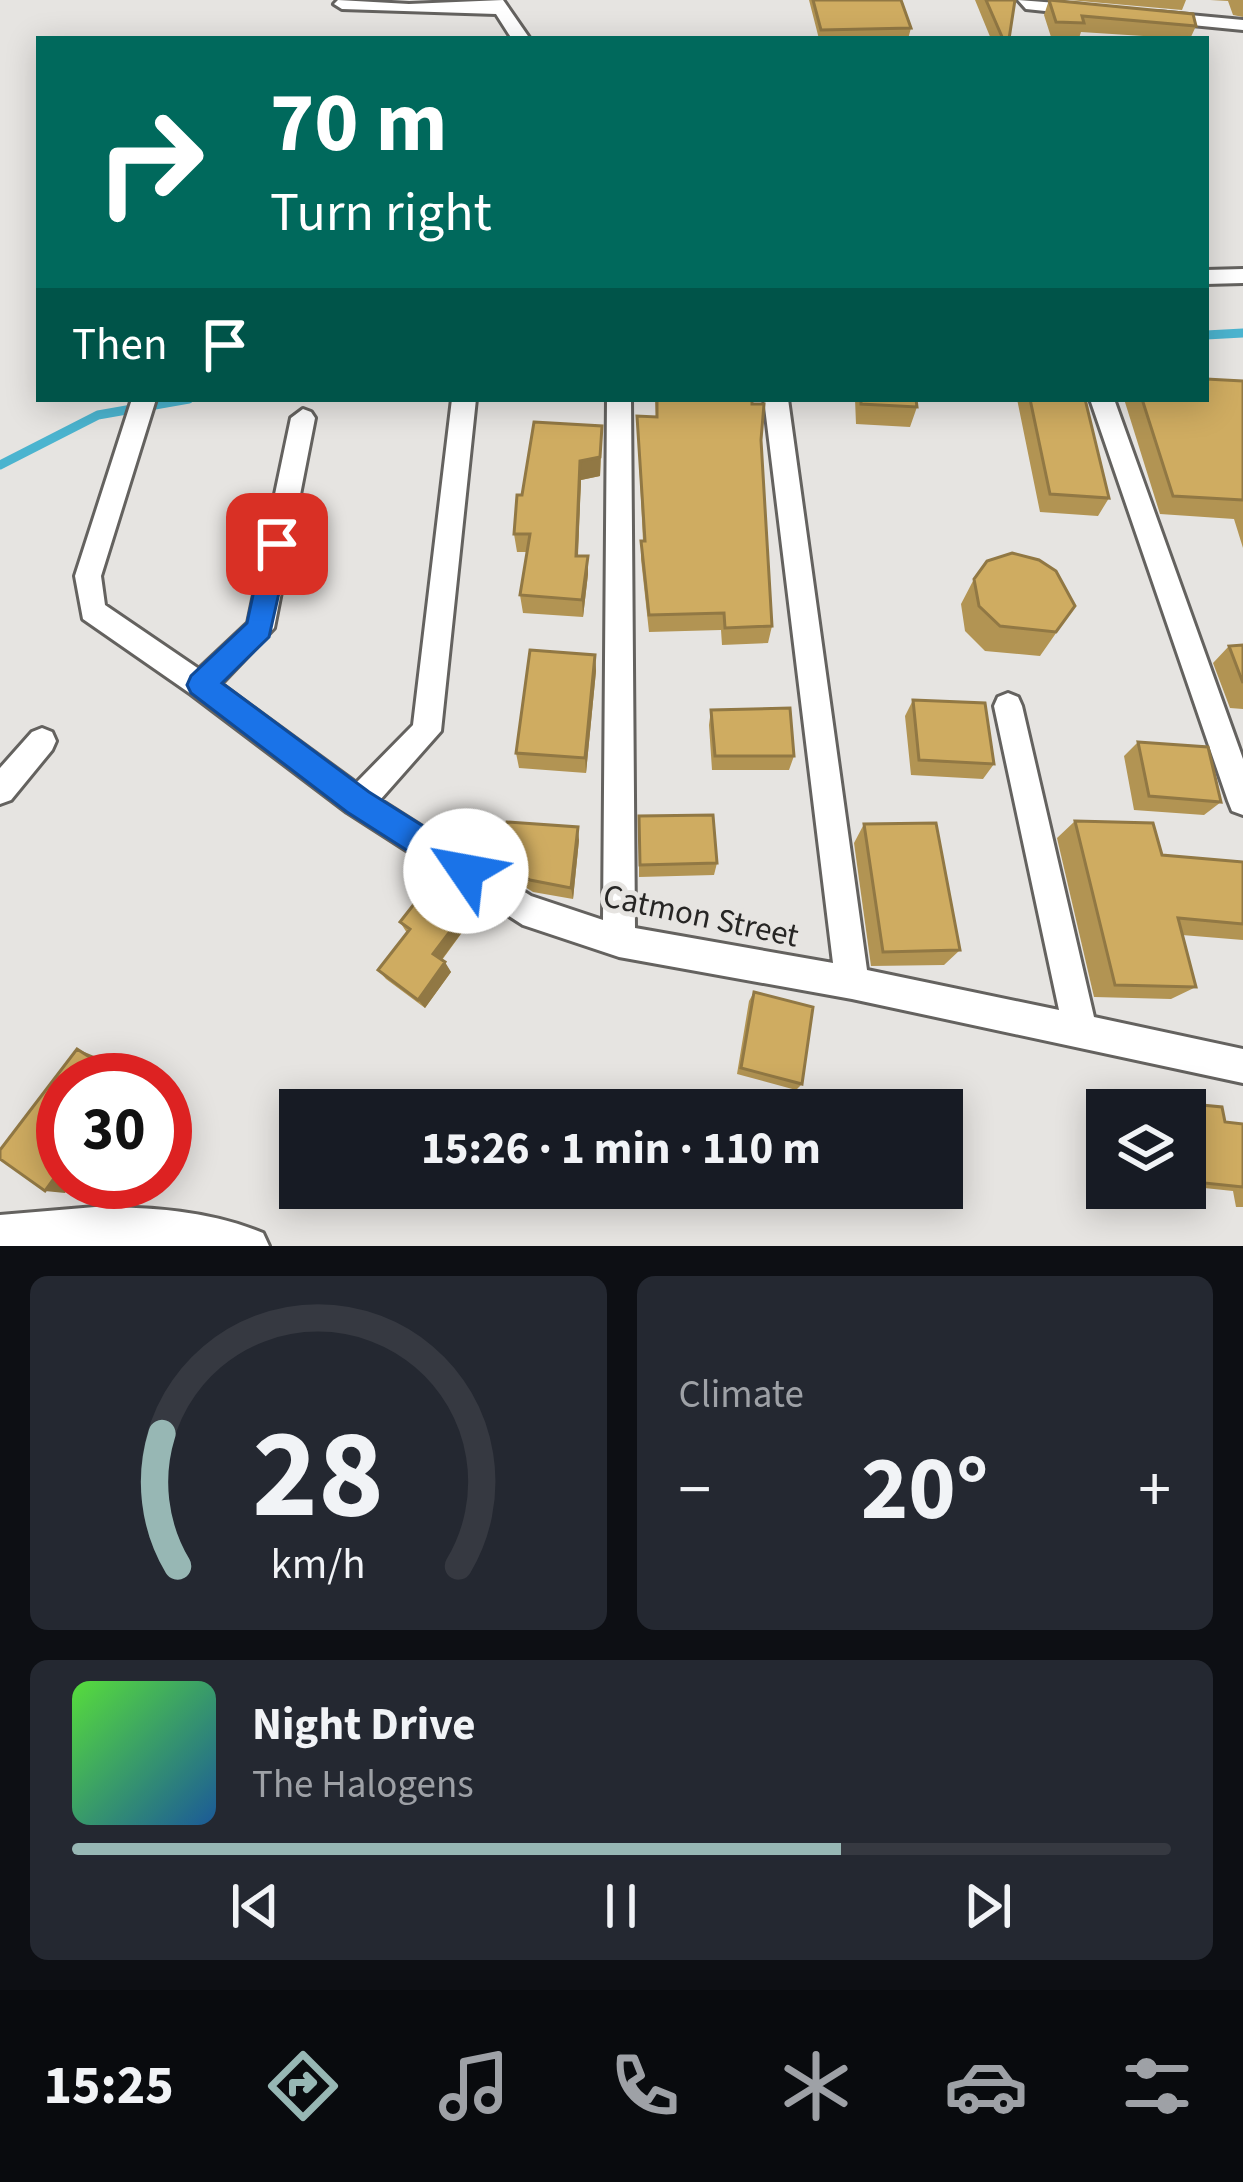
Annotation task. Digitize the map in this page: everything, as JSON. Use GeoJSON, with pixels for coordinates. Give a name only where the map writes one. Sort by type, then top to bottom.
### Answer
{"type":"FeatureCollection","features":[{"type":"Feature","properties":{"kind":"street"},"geometry":{"type":"LineString","coordinates":[[1026,0],[1026,4],[1113,13]]}},
{"type":"Feature","properties":{"kind":"street"},"geometry":{"type":"LineString","coordinates":[[342,4],[497,4],[519,36]]}},
{"type":"Feature","properties":{"kind":"street"},"geometry":{"type":"LineString","coordinates":[[1135,15],[1243,26]]}},
{"type":"Feature","properties":{"kind":"street"},"geometry":{"type":"LineString","coordinates":[[1209,277],[1243,276]]}},
{"type":"Feature","properties":{"kind":"street"},"geometry":{"type":"LineString","coordinates":[[358,802],[427,731],[464,402]]}},
{"type":"Feature","properties":{"kind":"street"},"geometry":{"type":"LineString","coordinates":[[619,941],[620,402]]}},
{"type":"Feature","properties":{"kind":"street"},"geometry":{"type":"LineString","coordinates":[[776,402],[852,983]]}},
{"type":"Feature","properties":{"kind":"street"},"geometry":{"type":"LineString","coordinates":[[1103,402],[1243,801]]}},
{"type":"Feature","properties":{"kind":"street","name":"Catmon Street"},"geometry":{"type":"LineString","coordinates":[[142,407],[88,576],[92,611],[358,802],[523,909],[619,941],[852,983],[1243,1066]]}},
{"type":"Feature","properties":{"kind":"street"},"geometry":{"type":"LineString","coordinates":[[201,685],[260,628],[303,418]]}},
{"type":"Feature","properties":{"kind":"street"},"geometry":{"type":"LineString","coordinates":[[1007,706],[1080,1031]]}},
{"type":"Feature","properties":{"kind":"street"},"geometry":{"type":"LineString","coordinates":[[0,790],[42,741]]}},
{"type":"Feature","properties":{"kind":"street"},"geometry":{"type":"LineString","coordinates":[[0,1234],[72,1225],[151,1223],[245,1245]]}},
{"type":"Feature","properties":{"kind":"building"},"geometry":{"type":"Polygon","coordinates":[[[813,0],[901,0],[911,28],[821,30],[813,0]]]}},
{"type":"Feature","properties":{"kind":"building"},"geometry":{"type":"Polygon","coordinates":[[[986,0],[1015,0],[1009,36],[1002,36],[986,0]]]}},
{"type":"Feature","properties":{"kind":"building"},"geometry":{"type":"Polygon","coordinates":[[[1049,0],[1193,14],[1196,26],[1082,16],[1084,23],[1056,22],[1049,0]]]}},
{"type":"Feature","properties":{"kind":"building"},"geometry":{"type":"Polygon","coordinates":[[[1209,379],[1243,381],[1243,500],[1173,496],[1143,402],[1209,402],[1209,379]]]}},
{"type":"Feature","properties":{"kind":"building"},"geometry":{"type":"Polygon","coordinates":[[[657,402],[764,404],[761,440],[772,626],[725,628],[724,613],[649,615],[637,416],[657,417],[657,402]]]}},
{"type":"Feature","properties":{"kind":"building"},"geometry":{"type":"Polygon","coordinates":[[[916,402],[917,407],[861,404],[916,402]]]}},
{"type":"Feature","properties":{"kind":"building"},"geometry":{"type":"Polygon","coordinates":[[[1031,402],[1086,402],[1109,498],[1050,494],[1031,402]]]}},
{"type":"Feature","properties":{"kind":"building"},"geometry":{"type":"Polygon","coordinates":[[[534,422],[602,426],[600,457],[580,461],[576,556],[588,556],[582,600],[520,595],[530,534],[514,534],[517,495],[522,495],[534,422]]]}},
{"type":"Feature","properties":{"kind":"building"},"geometry":{"type":"Polygon","coordinates":[[[1012,553],[1039,560],[1056,571],[1075,606],[1056,632],[1000,626],[979,606],[974,579],[987,561],[1012,553]]]}},
{"type":"Feature","properties":{"kind":"building"},"geometry":{"type":"Polygon","coordinates":[[[1243,645],[1243,683],[1229,646],[1243,645]]]}},
{"type":"Feature","properties":{"kind":"building"},"geometry":{"type":"Polygon","coordinates":[[[530,650],[595,655],[585,758],[516,753],[530,650]]]}},
{"type":"Feature","properties":{"kind":"building"},"geometry":{"type":"Polygon","coordinates":[[[913,700],[985,703],[994,764],[919,760],[913,700]]]}},
{"type":"Feature","properties":{"kind":"building"},"geometry":{"type":"Polygon","coordinates":[[[790,708],[794,756],[715,756],[711,710],[790,708]]]}},
{"type":"Feature","properties":{"kind":"building"},"geometry":{"type":"Polygon","coordinates":[[[1138,742],[1208,747],[1221,802],[1149,796],[1138,742]]]}},
{"type":"Feature","properties":{"kind":"building"},"geometry":{"type":"Polygon","coordinates":[[[713,815],[717,863],[640,865],[639,816],[713,815]]]}},
{"type":"Feature","properties":{"kind":"building"},"geometry":{"type":"Polygon","coordinates":[[[1075,821],[1153,823],[1162,855],[1243,862],[1243,924],[1178,918],[1196,987],[1115,985],[1075,821]]]}},
{"type":"Feature","properties":{"kind":"building"},"geometry":{"type":"Polygon","coordinates":[[[507,822],[578,827],[571,888],[530,880],[501,862],[507,822]]]}},
{"type":"Feature","properties":{"kind":"building"},"geometry":{"type":"Polygon","coordinates":[[[936,823],[960,950],[883,952],[864,824],[936,823]]]}},
{"type":"Feature","properties":{"kind":"building"},"geometry":{"type":"Polygon","coordinates":[[[436,876],[473,901],[433,954],[445,962],[418,1000],[378,970],[410,929],[400,922],[436,876]]]}},
{"type":"Feature","properties":{"kind":"building"},"geometry":{"type":"Polygon","coordinates":[[[754,992],[813,1007],[802,1084],[741,1068],[754,992]]]}},
{"type":"Feature","properties":{"kind":"building"},"geometry":{"type":"Polygon","coordinates":[[[36,1103],[36,1185],[0,1159],[0,1150],[36,1103]]]}},
{"type":"Feature","properties":{"kind":"building"},"geometry":{"type":"Polygon","coordinates":[[[1206,1105],[1222,1107],[1225,1122],[1243,1124],[1243,1187],[1206,1183],[1206,1105]]]}},
{"type":"Feature","properties":{"kind":"waterway"},"geometry":{"type":"LineString","coordinates":[[1209,335],[1243,333]]}},
{"type":"Feature","properties":{"kind":"waterway"},"geometry":{"type":"LineString","coordinates":[[0,465],[98,415],[172,402]]}},
{"type":"Feature","properties":{"kind":"route"},"geometry":{"type":"LineString","coordinates":[[277,544],[260,628],[201,685],[358,802],[466,871]]}}]}
